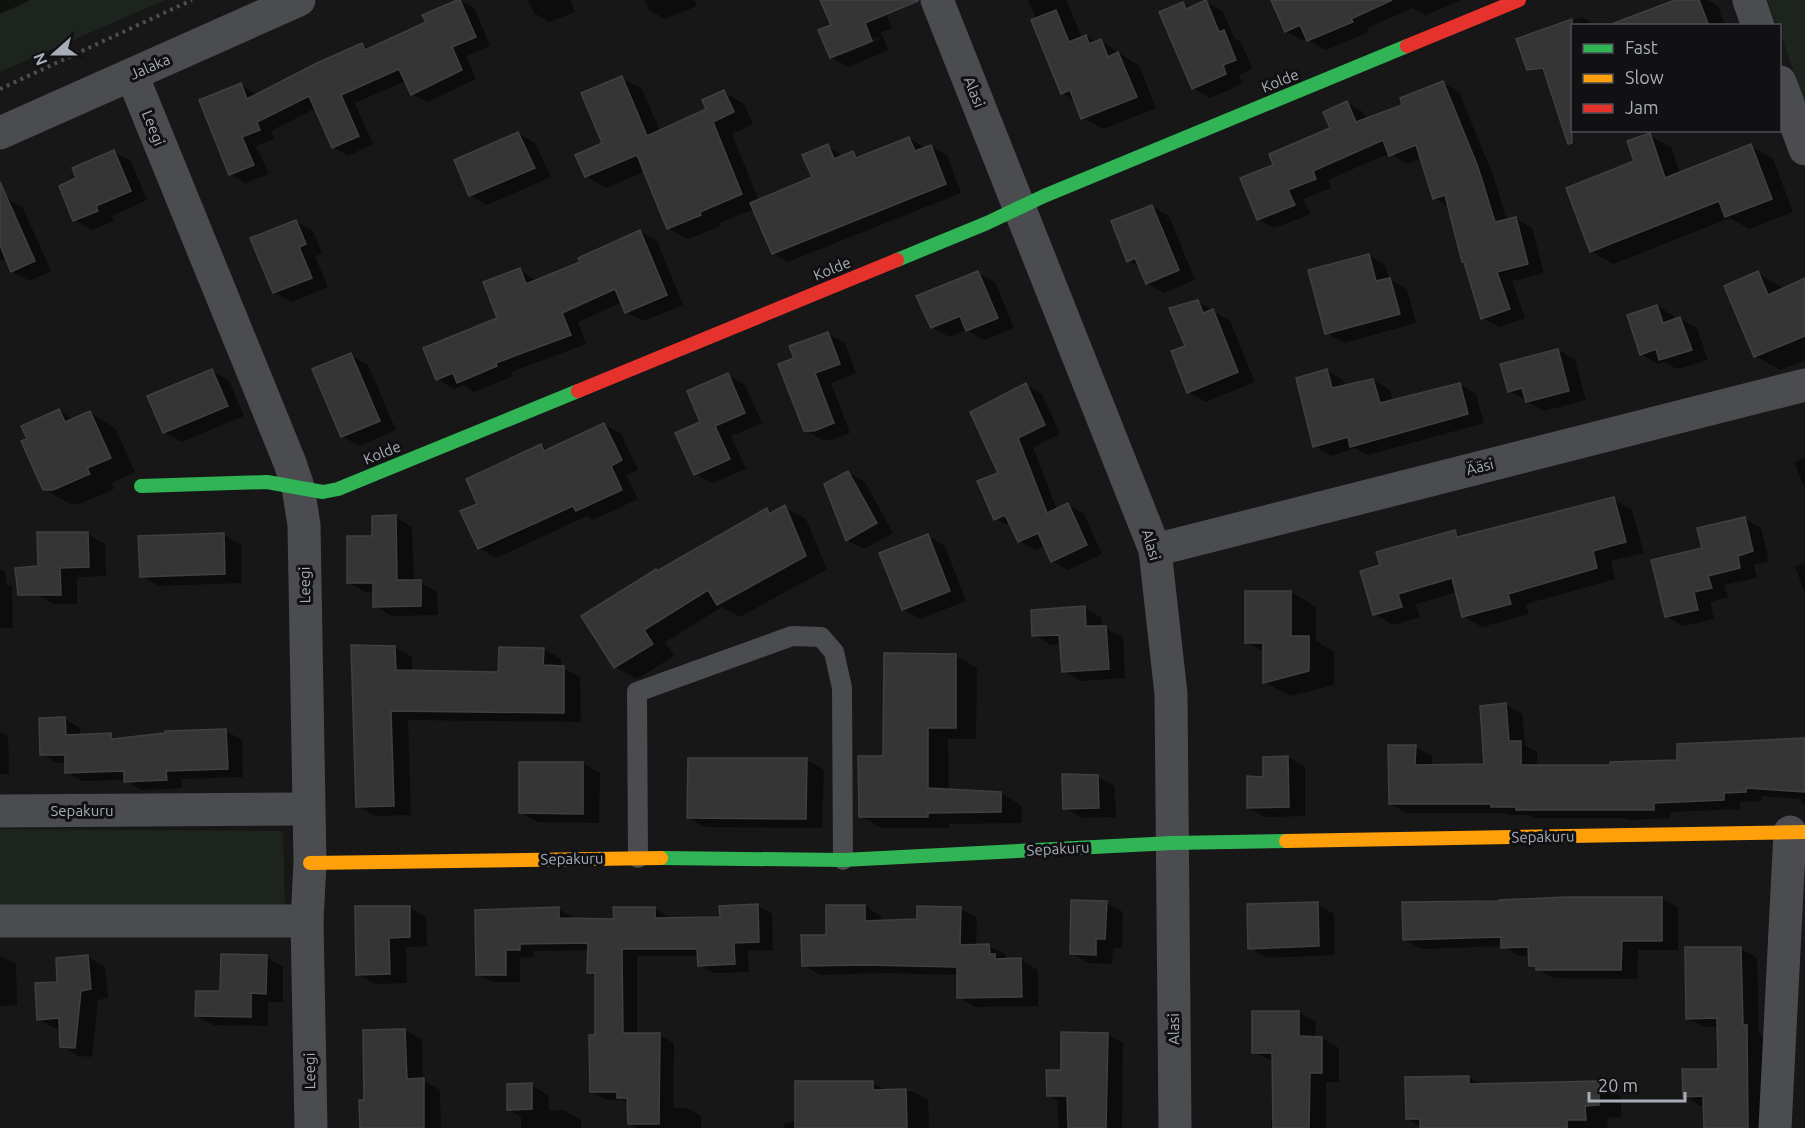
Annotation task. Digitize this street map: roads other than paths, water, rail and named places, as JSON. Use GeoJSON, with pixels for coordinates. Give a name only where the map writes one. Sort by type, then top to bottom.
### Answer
{"type":"FeatureCollection","features":[{"type":"Feature","properties":{"kind":"street","name":"Jalaka"},"geometry":{"type":"LineString","coordinates":[[0,133],[299,0]]}},
{"type":"Feature","properties":{"kind":"street","name":"Alasi"},"geometry":{"type":"LineString","coordinates":[[937,0],[1155,550],[1171,694],[1175,1128]]}},
{"type":"Feature","properties":{"kind":"street","name":"Kolde"},"geometry":{"type":"LineString","coordinates":[[141,486],[267,482],[322,492],[338,489],[954,236],[1519,0]]}},
{"type":"Feature","properties":{"kind":"street"},"geometry":{"type":"LineString","coordinates":[[1749,0],[1757,24]]}},
{"type":"Feature","properties":{"kind":"street","name":"Leegi"},"geometry":{"type":"LineString","coordinates":[[132,75],[286,452],[298,487],[304,525],[310,863],[307,921],[311,1128]]}},
{"type":"Feature","properties":{"kind":"street"},"geometry":{"type":"LineString","coordinates":[[1781,87],[1805,149]]}},
{"type":"Feature","properties":{"kind":"street","name":"Ääsi"},"geometry":{"type":"LineString","coordinates":[[1155,550],[1805,385]]}},
{"type":"Feature","properties":{"kind":"street","name":"Sepakuru"},"geometry":{"type":"LineString","coordinates":[[0,811],[308,809]]}},
{"type":"Feature","properties":{"kind":"street"},"geometry":{"type":"LineString","coordinates":[[1775,1128],[1797,832]]}},
{"type":"Feature","properties":{"kind":"street","name":"Sepakuru"},"geometry":{"type":"LineString","coordinates":[[310,863],[638,858],[843,860],[1172,843],[1797,832]]}},
{"type":"Feature","properties":{"kind":"street"},"geometry":{"type":"LineString","coordinates":[[0,921],[307,921]]}},
{"type":"Feature","properties":{"kind":"lane"},"geometry":{"type":"LineString","coordinates":[[638,858],[637,692],[792,636],[821,637],[834,652],[842,688],[843,860]]}}]}
